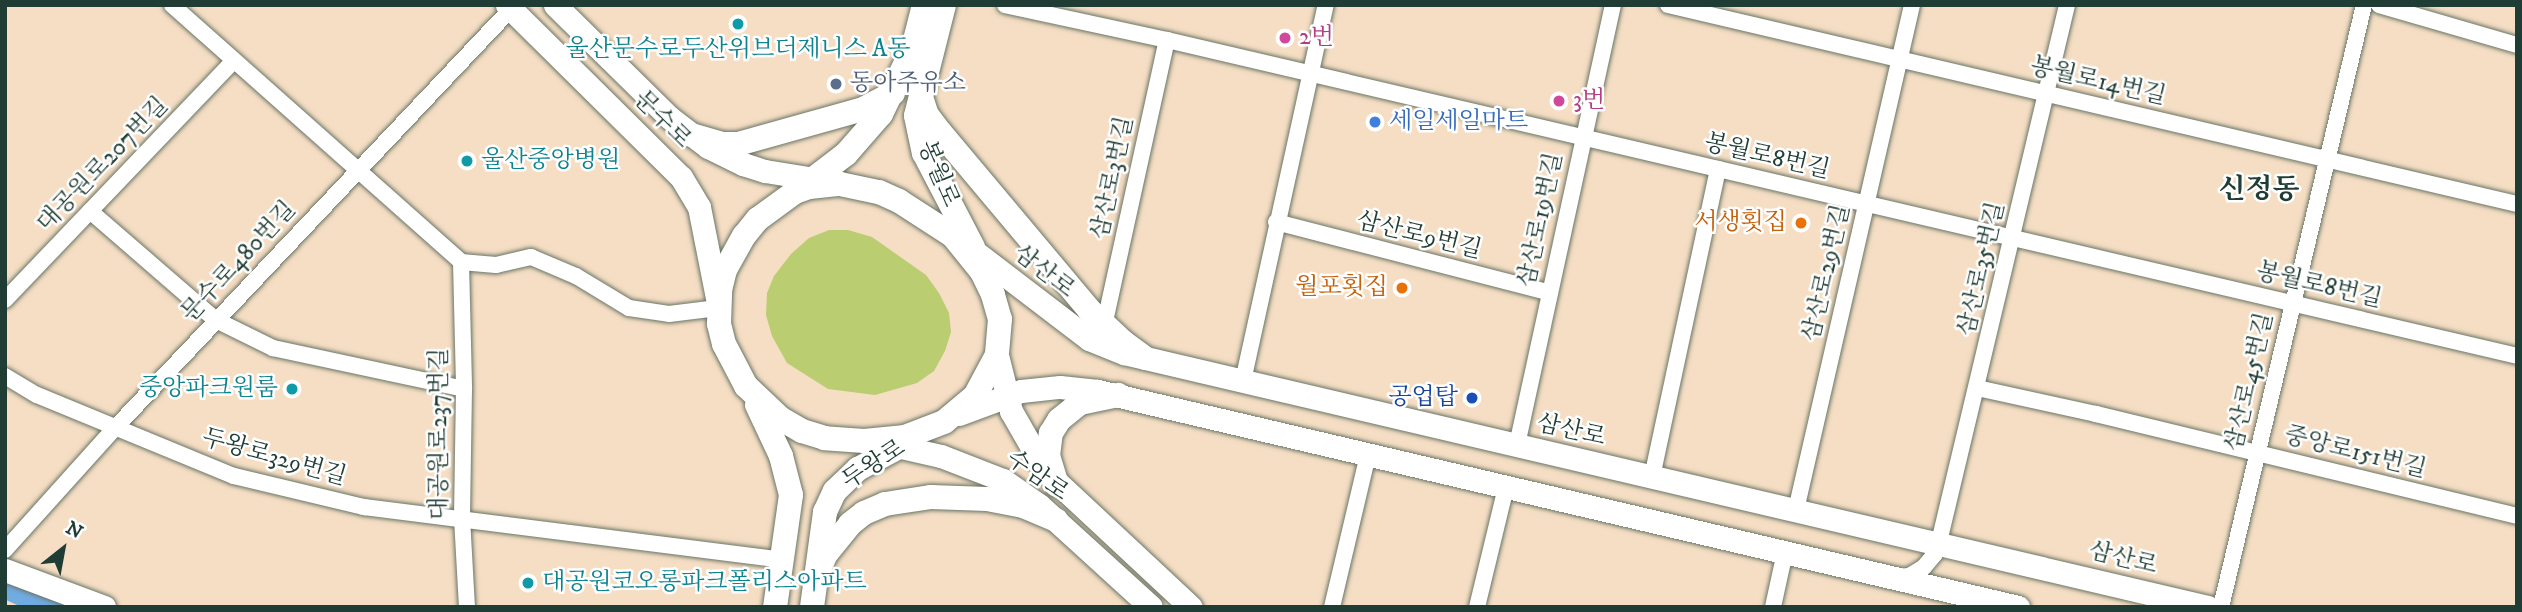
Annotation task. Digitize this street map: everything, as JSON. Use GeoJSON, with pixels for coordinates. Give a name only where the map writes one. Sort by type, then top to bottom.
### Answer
{"type":"FeatureCollection","features":[{"type":"Feature","properties":{"kind":"main road","name":"문수로"},"geometry":{"type":"LineString","coordinates":[[555,5],[688,134],[743,164],[805,185]]}},
{"type":"Feature","properties":{"kind":"main road","name":"문수로"},"geometry":{"type":"LineString","coordinates":[[509,7],[663,157],[691,191],[699,207],[707,236],[718,308]]}},
{"type":"Feature","properties":{"kind":"main road","name":"봉월로"},"geometry":{"type":"LineString","coordinates":[[775,607],[791,495],[789,479],[770,429],[724,344],[718,308],[725,270],[744,236],[758,219],[805,185],[865,135],[894,93],[913,48],[932,14]]}},
{"type":"Feature","properties":{"kind":"main road","name":"봉월로"},"geometry":{"type":"LineString","coordinates":[[932,14],[916,116],[924,153],[976,253],[993,295]]}},
{"type":"Feature","properties":{"kind":"main road"},"geometry":{"type":"LineString","coordinates":[[688,134],[715,142],[738,144],[863,109],[894,93]]}},
{"type":"Feature","properties":{"kind":"main road"},"geometry":{"type":"LineString","coordinates":[[920,97],[927,115],[940,132],[1104,326],[1145,358]]}},
{"type":"Feature","properties":{"kind":"main road"},"geometry":{"type":"LineString","coordinates":[[805,185],[857,186],[899,201],[953,236],[982,272],[1000,319],[997,355],[975,396],[944,422]]}},
{"type":"Feature","properties":{"kind":"main road","name":"삼산로"},"geometry":{"type":"LineString","coordinates":[[953,236],[1089,339],[1145,358],[2208,607]]}},
{"type":"Feature","properties":{"kind":"main road","name":"수암로"},"geometry":{"type":"LineString","coordinates":[[997,355],[1006,395],[1026,442],[1058,485],[1191,607]]}},
{"type":"Feature","properties":{"kind":"main road"},"geometry":{"type":"LineString","coordinates":[[746,386],[780,419],[802,431],[825,438],[864,441],[905,437],[1006,395],[1060,387],[1118,396],[2018,607]]}},
{"type":"Feature","properties":{"kind":"main road"},"geometry":{"type":"LineString","coordinates":[[1058,485],[1048,456],[1051,433],[1059,420],[1080,403],[1118,396]]}},
{"type":"Feature","properties":{"kind":"main road","name":"두왕로"},"geometry":{"type":"LineString","coordinates":[[812,607],[825,512],[835,491],[858,469],[944,422]]}},
{"type":"Feature","properties":{"kind":"main road","name":"수암로"},"geometry":{"type":"LineString","coordinates":[[864,441],[900,446],[984,471],[1022,492],[1151,607]]}},
{"type":"Feature","properties":{"kind":"main road"},"geometry":{"type":"LineString","coordinates":[[816,576],[827,554],[850,524],[864,513],[896,502],[931,497],[987,499],[1023,506],[1056,520]]}},
{"type":"Feature","properties":{"kind":"main road"},"geometry":{"type":"LineString","coordinates":[[5,570],[104,607]]}},
{"type":"Feature","properties":{"kind":"street"},"geometry":{"type":"LineString","coordinates":[[172,5],[461,262],[496,265],[531,257],[576,276],[629,308],[668,314],[718,308]]}},
{"type":"Feature","properties":{"kind":"street","name":"봉월로8번길"},"geometry":{"type":"LineString","coordinates":[[1005,5],[1167,40],[2517,356]]}},
{"type":"Feature","properties":{"kind":"street"},"geometry":{"type":"LineString","coordinates":[[1243,382],[1276,222],[1326,5]]}},
{"type":"Feature","properties":{"kind":"street","name":"삼산로19번길"},"geometry":{"type":"LineString","coordinates":[[1517,445],[1582,137],[1613,5]]}},
{"type":"Feature","properties":{"kind":"street","name":"봉월로14번길"},"geometry":{"type":"LineString","coordinates":[[1668,5],[2517,204]]}},
{"type":"Feature","properties":{"kind":"street","name":"삼산로29번길"},"geometry":{"type":"LineString","coordinates":[[1796,510],[1912,5]]}},
{"type":"Feature","properties":{"kind":"street","name":"삼산로35번길"},"geometry":{"type":"LineString","coordinates":[[1939,542],[2067,5]]}},
{"type":"Feature","properties":{"kind":"street","name":"삼산로45번길"},"geometry":{"type":"LineString","coordinates":[[2221,607],[2364,5]]}},
{"type":"Feature","properties":{"kind":"street"},"geometry":{"type":"LineString","coordinates":[[2379,5],[2517,45]]}},
{"type":"Feature","properties":{"kind":"street","name":"문수로480번길"},"geometry":{"type":"LineString","coordinates":[[5,550],[115,428],[509,7]]}},
{"type":"Feature","properties":{"kind":"street","name":"삼산로3번길"},"geometry":{"type":"LineString","coordinates":[[1104,326],[1167,40]]}},
{"type":"Feature","properties":{"kind":"street","name":"대공원로207번길"},"geometry":{"type":"LineString","coordinates":[[5,300],[233,61]]}},
{"type":"Feature","properties":{"kind":"street"},"geometry":{"type":"LineString","coordinates":[[1652,477],[1718,169]]}},
{"type":"Feature","properties":{"kind":"street"},"geometry":{"type":"LineString","coordinates":[[90,211],[216,320],[273,348],[464,389]]}},
{"type":"Feature","properties":{"kind":"street","name":"삼산로9번길"},"geometry":{"type":"LineString","coordinates":[[1276,222],[1550,293]]}},
{"type":"Feature","properties":{"kind":"street","name":"대공원로237번길"},"geometry":{"type":"LineString","coordinates":[[461,262],[464,389],[462,518],[467,607]]}},
{"type":"Feature","properties":{"kind":"street","name":"두왕로329번길"},"geometry":{"type":"LineString","coordinates":[[5,376],[37,396],[234,476],[365,507],[782,560]]}},
{"type":"Feature","properties":{"kind":"street","name":"중앙로151번길"},"geometry":{"type":"LineString","coordinates":[[1977,388],[2517,516]]}},
{"type":"Feature","properties":{"kind":"street"},"geometry":{"type":"LineString","coordinates":[[1332,607],[1368,455]]}},
{"type":"Feature","properties":{"kind":"street"},"geometry":{"type":"LineString","coordinates":[[1477,607],[1506,487]]}},
{"type":"Feature","properties":{"kind":"street"},"geometry":{"type":"LineString","coordinates":[[1892,577],[1909,576],[1924,567],[1939,542]]}},
{"type":"Feature","properties":{"kind":"street"},"geometry":{"type":"LineString","coordinates":[[1773,607],[1785,552]]}},
{"type":"Feature","properties":{"kind":"green space"},"geometry":{"type":"Polygon","coordinates":[[[829,230],[848,230],[872,237],[926,275],[939,293],[949,313],[951,332],[934,371],[917,383],[875,395],[828,389],[787,363],[772,336],[766,315],[767,293],[774,276],[791,254],[809,238],[829,230]]]}},
{"type":"Feature","properties":{"kind":"waterway"},"geometry":{"type":"LineString","coordinates":[[5,581],[62,607]]}},
{"type":"Feature","properties":{"kind":"place","name":"울산문수로두산위브더제니스 A동"},"geometry":{"type":"Point","coordinates":[738,24]}},
{"type":"Feature","properties":{"kind":"place","name":"2번"},"geometry":{"type":"Point","coordinates":[1285,38]}},
{"type":"Feature","properties":{"kind":"place","name":"동아주유소"},"geometry":{"type":"Point","coordinates":[836,84]}},
{"type":"Feature","properties":{"kind":"place","name":"3번"},"geometry":{"type":"Point","coordinates":[1559,101]}},
{"type":"Feature","properties":{"kind":"place","name":"세일세일마트"},"geometry":{"type":"Point","coordinates":[1375,122]}},
{"type":"Feature","properties":{"kind":"place","name":"울산중앙병원"},"geometry":{"type":"Point","coordinates":[467,161]}},
{"type":"Feature","properties":{"kind":"place","name":"서생횟집"},"geometry":{"type":"Point","coordinates":[1801,223]}},
{"type":"Feature","properties":{"kind":"place","name":"월포횟집"},"geometry":{"type":"Point","coordinates":[1402,288]}},
{"type":"Feature","properties":{"kind":"place","name":"중앙파크원룸"},"geometry":{"type":"Point","coordinates":[292,389]}},
{"type":"Feature","properties":{"kind":"place","name":"공업탑"},"geometry":{"type":"Point","coordinates":[1472,398]}},
{"type":"Feature","properties":{"kind":"place","name":"대공원코오롱파크폴리스아파트"},"geometry":{"type":"Point","coordinates":[528,583]}},
{"type":"Feature","properties":{"kind":"district","name":"신정동"},"geometry":{"type":"Point","coordinates":[2259,190]}}]}
